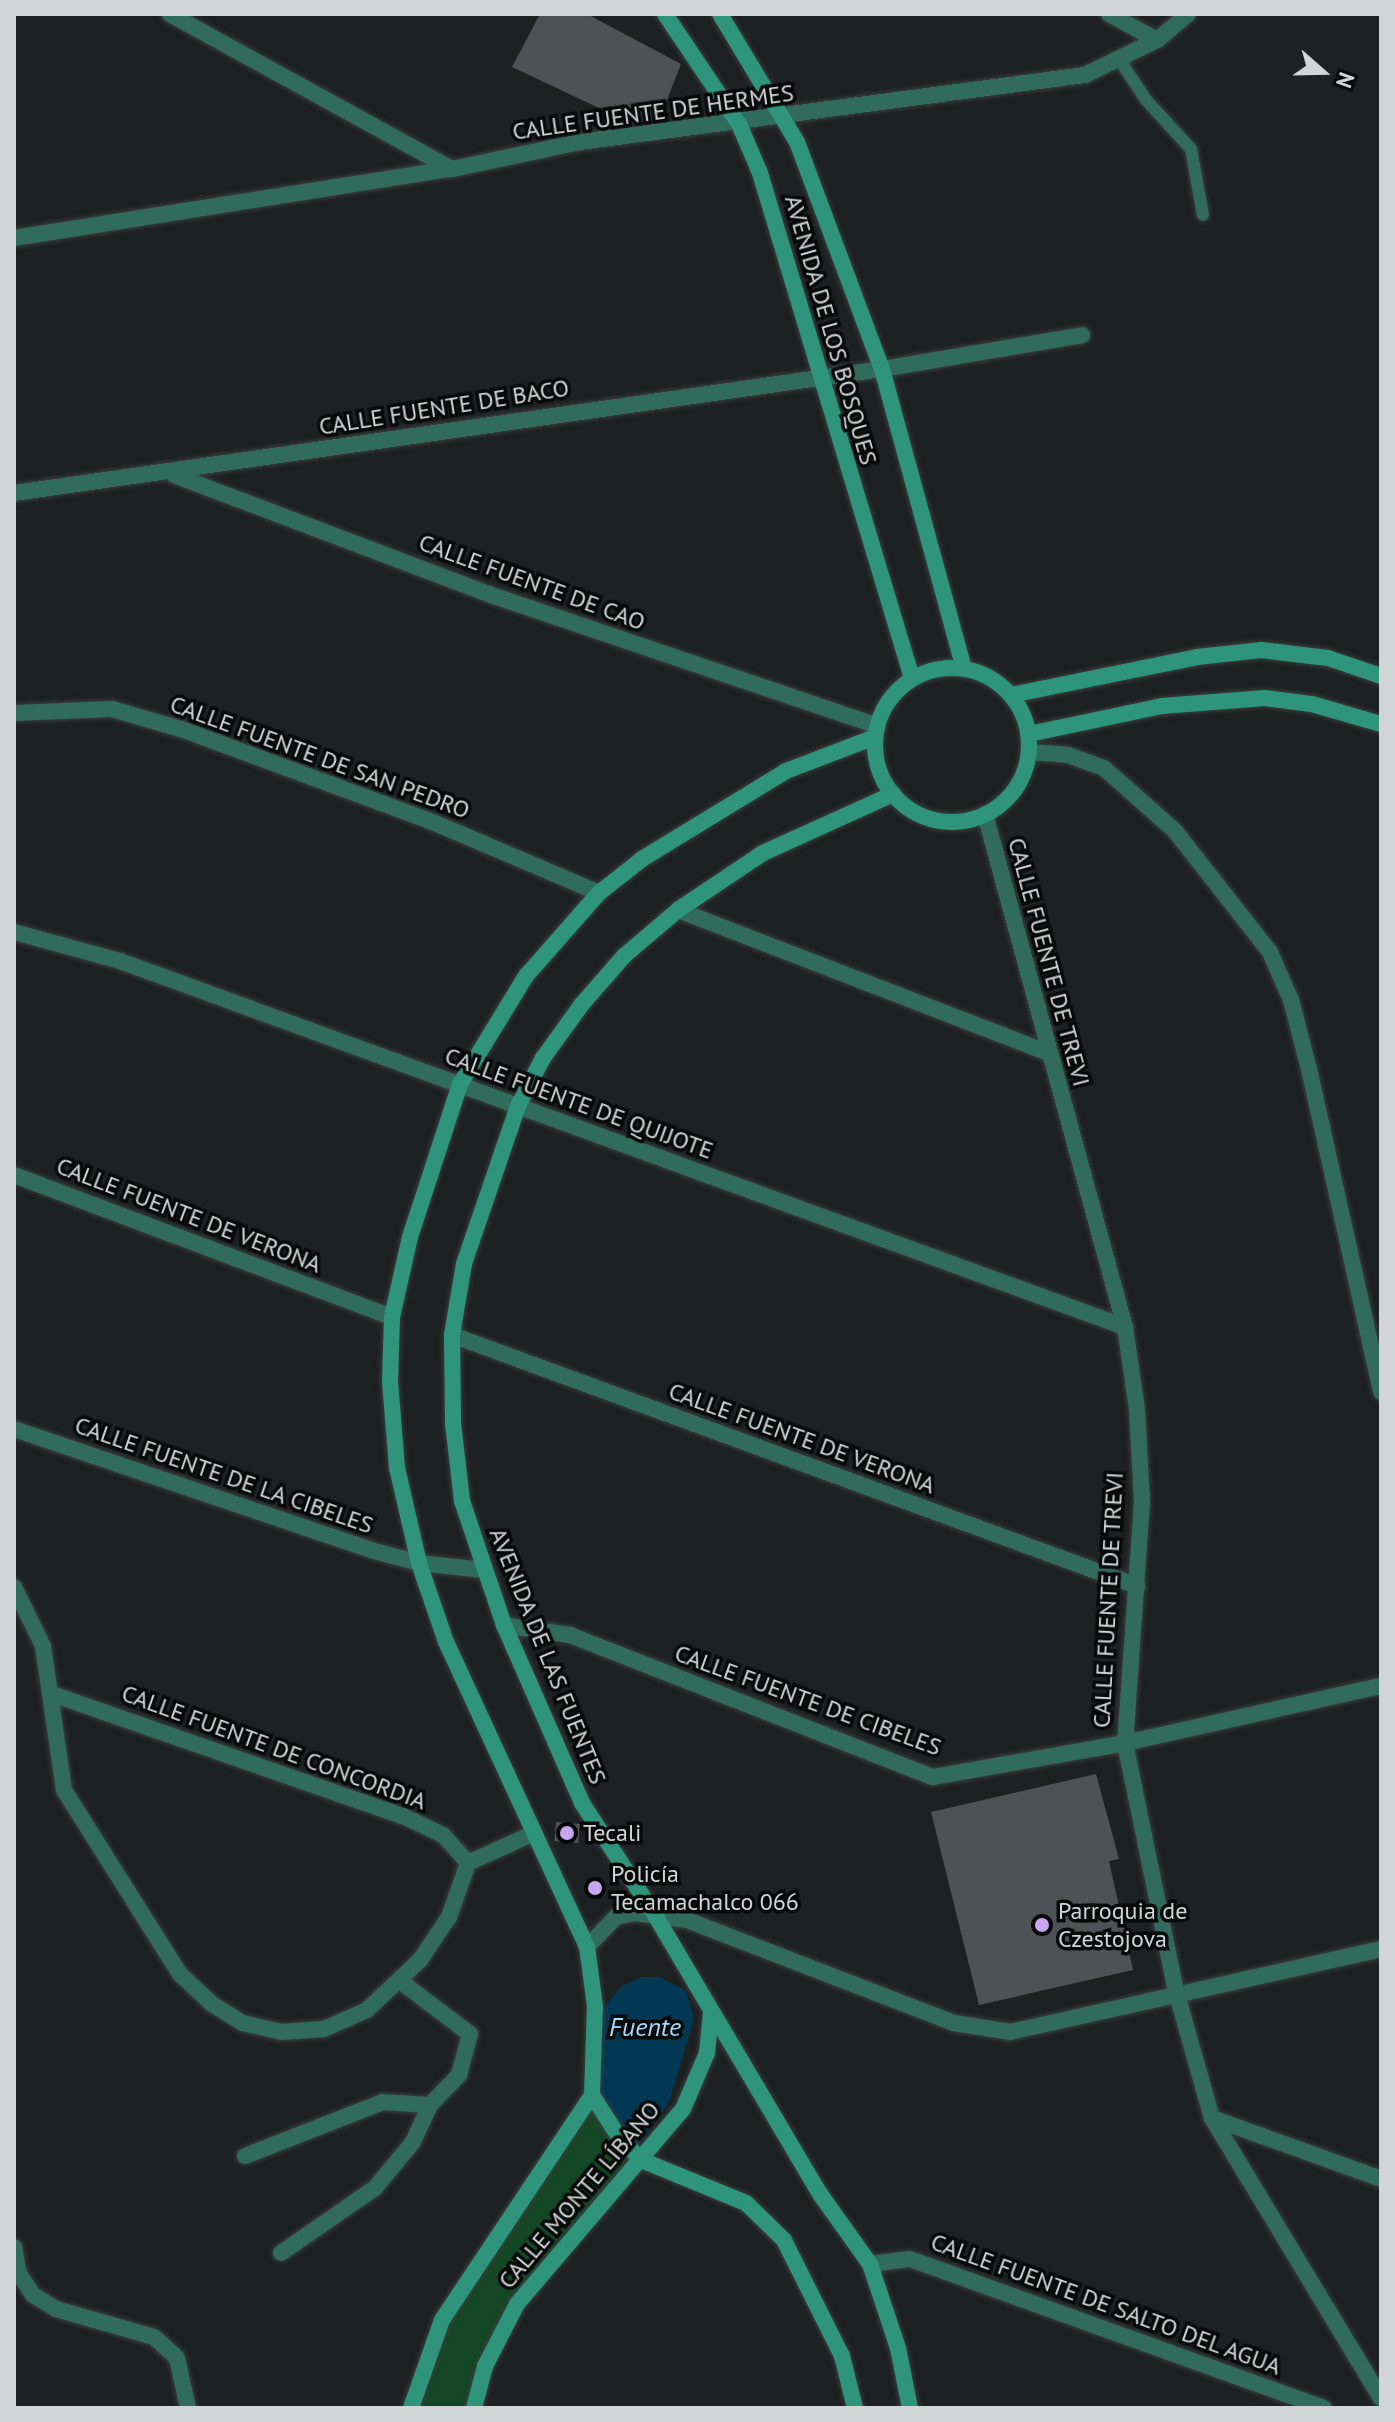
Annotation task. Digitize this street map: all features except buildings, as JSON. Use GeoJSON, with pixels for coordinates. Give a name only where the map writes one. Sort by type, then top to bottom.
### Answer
{"type":"FeatureCollection","features":[{"type":"Feature","properties":{"kind":"main road","name":"AVENIDA DE LOS BOSQUES"},"geometry":{"type":"LineString","coordinates":[[665,14],[739,124],[760,173],[818,378],[912,678]]}},
{"type":"Feature","properties":{"kind":"main road","name":"AVENIDA DE LOS BOSQUES"},"geometry":{"type":"LineString","coordinates":[[720,14],[797,142],[882,369],[964,668]]}},
{"type":"Feature","properties":{"kind":"main road"},"geometry":{"type":"LineString","coordinates":[[1011,695],[1197,657],[1261,650],[1328,658],[1381,676]]}},
{"type":"Feature","properties":{"kind":"main road"},"geometry":{"type":"LineString","coordinates":[[964,668],[990,677],[1011,695],[1029,734],[1029,752],[1015,789],[985,814],[945,822],[917,813],[893,794],[876,758],[876,732],[897,691],[912,678],[937,669],[964,668]]}},
{"type":"Feature","properties":{"kind":"main road"},"geometry":{"type":"LineString","coordinates":[[1029,734],[1162,706],[1265,698],[1312,704],[1381,724]]}},
{"type":"Feature","properties":{"kind":"main road"},"geometry":{"type":"LineString","coordinates":[[855,2408],[842,2356],[784,2240],[746,2203],[641,2160],[617,2134],[592,2095],[595,2006],[587,1947],[532,1834],[446,1642],[419,1563],[397,1468],[390,1381],[392,1317],[410,1237],[460,1084],[526,976],[599,893],[712,813],[786,771],[876,732]]}},
{"type":"Feature","properties":{"kind":"main road","name":"AVENIDA DE LAS FUENTES"},"geometry":{"type":"LineString","coordinates":[[893,794],[763,853],[678,910],[624,956],[582,1004],[518,1106],[464,1264],[452,1335],[453,1423],[462,1501],[504,1625],[582,1803],[655,1915],[820,2194],[870,2264],[898,2348],[910,2408]]}},
{"type":"Feature","properties":{"kind":"main road","name":"CALLE MONTE LÍBANO"},"geometry":{"type":"LineString","coordinates":[[474,2408],[490,2351],[517,2304],[641,2160],[696,2086],[707,2053],[711,2012]]}},
{"type":"Feature","properties":{"kind":"main road","name":"CALLE MONTE LÍBANO"},"geometry":{"type":"LineString","coordinates":[[411,2408],[442,2320],[592,2095]]}},
{"type":"Feature","properties":{"kind":"street"},"geometry":{"type":"LineString","coordinates":[[170,14],[452,169]]}},
{"type":"Feature","properties":{"kind":"street"},"geometry":{"type":"LineString","coordinates":[[1109,14],[1157,40]]}},
{"type":"Feature","properties":{"kind":"street","name":"CALLE FUENTE DE HERMES"},"geometry":{"type":"LineString","coordinates":[[14,238],[452,169],[580,142],[739,124],[1085,75],[1157,40],[1188,14]]}},
{"type":"Feature","properties":{"kind":"street","name":"CALLE FUENTE DE BACO"},"geometry":{"type":"LineString","coordinates":[[14,493],[173,474],[882,369],[1082,335]]}},
{"type":"Feature","properties":{"kind":"street","name":"CALLE FUENTE DE CAO"},"geometry":{"type":"LineString","coordinates":[[173,474],[491,595],[876,732]]}},
{"type":"Feature","properties":{"kind":"street","name":"CALLE FUENTE DE SAN PEDRO"},"geometry":{"type":"LineString","coordinates":[[14,713],[112,709],[184,730],[464,835],[599,893]]}},
{"type":"Feature","properties":{"kind":"street"},"geometry":{"type":"LineString","coordinates":[[1029,752],[1077,756],[1104,768],[1175,831],[1270,952],[1291,1000],[1309,1069],[1381,1392]]}},
{"type":"Feature","properties":{"kind":"street","name":"CALLE FUENTE DE TREVI"},"geometry":{"type":"LineString","coordinates":[[985,814],[1125,1327],[1137,1409],[1141,1486],[1125,1743],[1176,1991],[1212,2118],[1381,2398]]}},
{"type":"Feature","properties":{"kind":"street"},"geometry":{"type":"LineString","coordinates":[[678,910],[1048,1053]]}},
{"type":"Feature","properties":{"kind":"street","name":"CALLE FUENTE DE QUIJOTE"},"geometry":{"type":"LineString","coordinates":[[14,932],[120,961],[1125,1327]]}},
{"type":"Feature","properties":{"kind":"street","name":"CALLE FUENTE DE VERONA"},"geometry":{"type":"LineString","coordinates":[[14,1175],[392,1317]]}},
{"type":"Feature","properties":{"kind":"street","name":"CALLE FUENTE DE VERONA"},"geometry":{"type":"LineString","coordinates":[[452,1335],[1137,1586]]}},
{"type":"Feature","properties":{"kind":"street","name":"CALLE FUENTE DE LA CIBELES"},"geometry":{"type":"LineString","coordinates":[[14,1429],[419,1563],[483,1570]]}},
{"type":"Feature","properties":{"kind":"street"},"geometry":{"type":"LineString","coordinates":[[14,1587],[43,1646],[52,1694],[55,1755],[64,1790],[147,1928],[180,1974],[212,2004],[243,2023],[281,2032],[324,2029],[367,2010],[400,1981],[449,1917],[468,1863],[532,1834]]}},
{"type":"Feature","properties":{"kind":"street","name":"CALLE FUENTE DE CIBELES"},"geometry":{"type":"LineString","coordinates":[[504,1625],[570,1635],[933,1777],[1125,1743],[1381,1686]]}},
{"type":"Feature","properties":{"kind":"street","name":"CALLE FUENTE DE CONCORDIA"},"geometry":{"type":"LineString","coordinates":[[52,1694],[403,1816],[443,1835],[468,1863]]}},
{"type":"Feature","properties":{"kind":"street"},"geometry":{"type":"LineString","coordinates":[[587,1947],[616,1917],[655,1915],[707,1926],[985,2032],[1010,2032],[1176,1991],[1381,1949]]}},
{"type":"Feature","properties":{"kind":"street"},"geometry":{"type":"LineString","coordinates":[[281,2253],[375,2188],[413,2142],[430,2105],[459,2075],[470,2034],[400,1981]]}},
{"type":"Feature","properties":{"kind":"street"},"geometry":{"type":"LineString","coordinates":[[245,2156],[383,2102],[430,2105]]}},
{"type":"Feature","properties":{"kind":"street"},"geometry":{"type":"LineString","coordinates":[[1212,2118],[1381,2179]]}},
{"type":"Feature","properties":{"kind":"street"},"geometry":{"type":"LineString","coordinates":[[14,2247],[19,2274],[33,2295],[56,2309],[154,2337],[177,2358],[188,2408]]}},
{"type":"Feature","properties":{"kind":"street","name":"CALLE FUENTE DE SALTO DEL AGUA"},"geometry":{"type":"LineString","coordinates":[[870,2264],[910,2259],[1324,2408]]}},
{"type":"Feature","properties":{"kind":"lane"},"geometry":{"type":"LineString","coordinates":[[1119,59],[1147,101],[1191,149],[1203,215]]}},
{"type":"Feature","properties":{"kind":"green space"},"geometry":{"type":"Polygon","coordinates":[[[589,2100],[630,2157],[515,2301],[471,2408],[418,2408],[450,2320],[589,2100]]]}},
{"type":"Feature","properties":{"kind":"water","name":"Fuente"},"geometry":{"type":"Polygon","coordinates":[[[642,1977],[660,1977],[686,1991],[694,2018],[669,2103],[634,2151],[593,2091],[601,2060],[598,2016],[620,1987],[642,1977]]]}},
{"type":"Feature","properties":{"kind":"place","name":"Tecali"},"geometry":{"type":"Point","coordinates":[567,1833]}},
{"type":"Feature","properties":{"kind":"place","name":"Policía Tecamachalco 066"},"geometry":{"type":"Point","coordinates":[595,1888]}},
{"type":"Feature","properties":{"kind":"place","name":"Parroquia de Czestojova"},"geometry":{"type":"Point","coordinates":[1042,1925]}}]}
